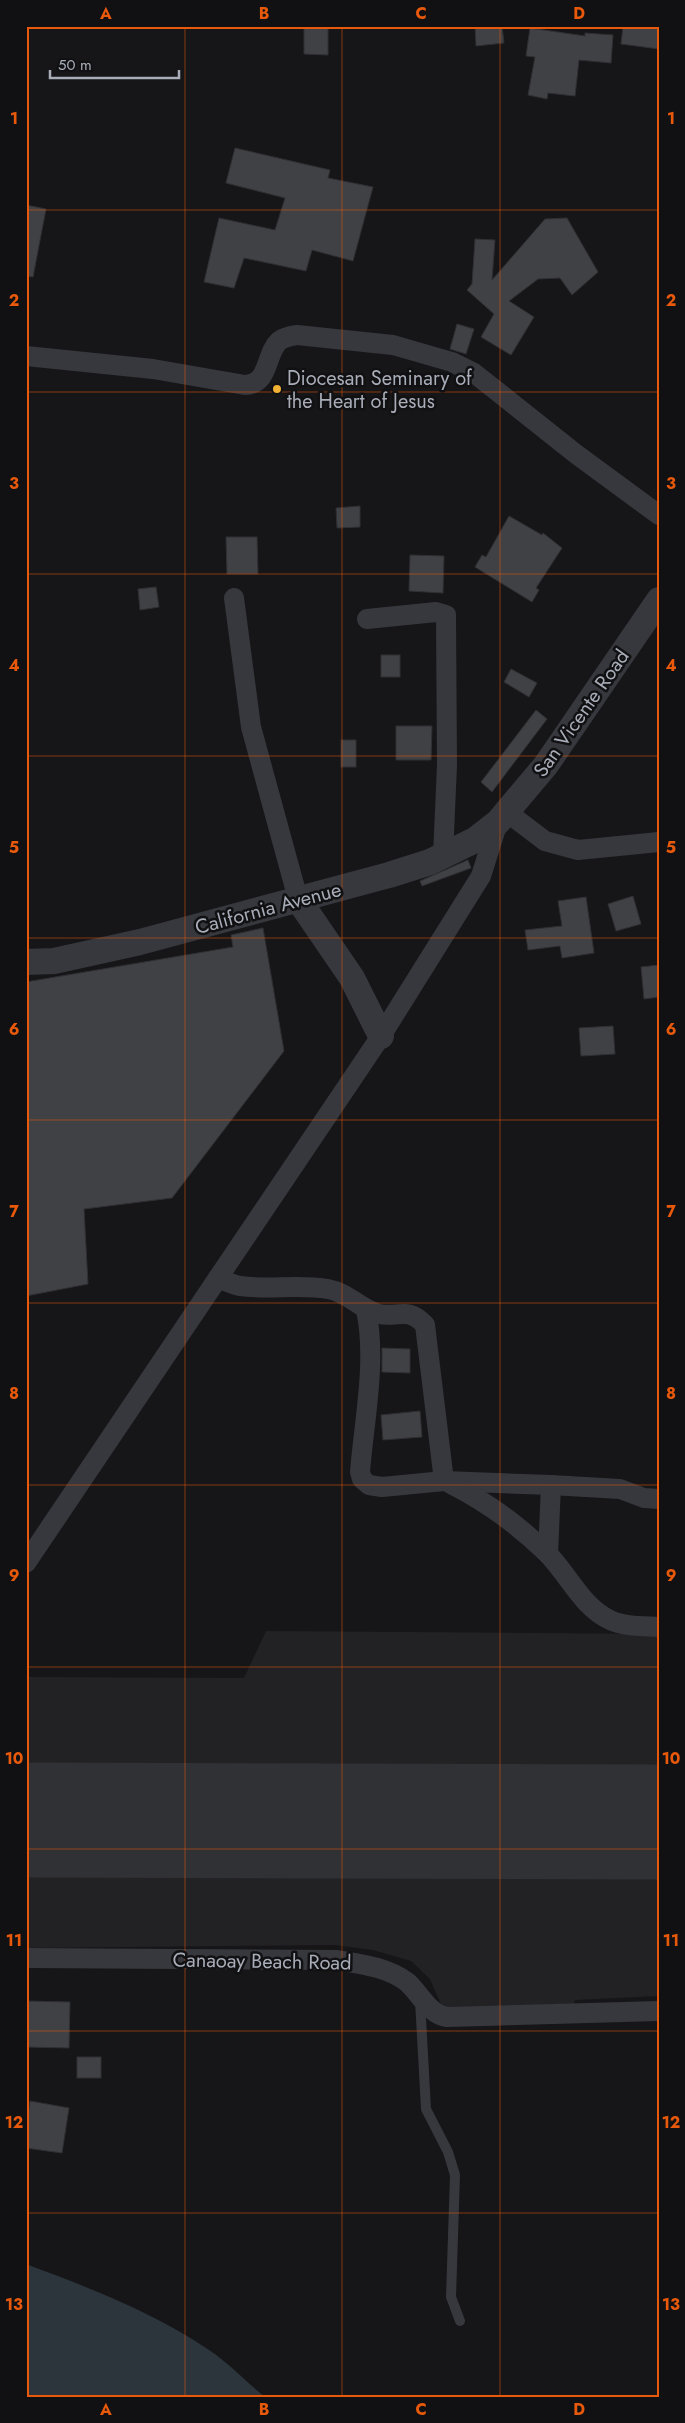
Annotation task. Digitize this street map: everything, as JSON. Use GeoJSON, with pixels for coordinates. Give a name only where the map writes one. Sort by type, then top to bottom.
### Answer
{"type":"FeatureCollection","features":[{"type":"Feature","properties":{"kind":"street"},"geometry":{"type":"LineString","coordinates":[[26,356],[152,369],[251,385],[259,380],[268,365],[277,342],[286,337],[297,335],[393,345],[432,355],[474,374],[576,454],[659,515]]}},
{"type":"Feature","properties":{"kind":"street"},"geometry":{"type":"LineString","coordinates":[[234,598],[251,727],[298,899],[314,919],[352,978],[381,1036]]}},
{"type":"Feature","properties":{"kind":"street","name":"San Vicente Road"},"geometry":{"type":"LineString","coordinates":[[503,817],[546,766],[659,600]]}},
{"type":"Feature","properties":{"kind":"street"},"geometry":{"type":"LineString","coordinates":[[367,619],[436,612],[446,615],[447,765],[443,856]]}},
{"type":"Feature","properties":{"kind":"street"},"geometry":{"type":"LineString","coordinates":[[26,1563],[381,1036],[481,876],[503,817],[545,841],[578,850],[659,842]]}},
{"type":"Feature","properties":{"kind":"street","name":"California Avenue"},"geometry":{"type":"LineString","coordinates":[[26,962],[54,961],[86,955],[390,875],[430,862],[475,840],[503,817]]}},
{"type":"Feature","properties":{"kind":"street"},"geometry":{"type":"LineString","coordinates":[[218,1278],[239,1286],[329,1289],[346,1294],[366,1310],[382,1314],[407,1313],[417,1317],[425,1325],[444,1481]]}},
{"type":"Feature","properties":{"kind":"street"},"geometry":{"type":"LineString","coordinates":[[366,1310],[370,1327],[367,1415],[360,1472],[362,1479],[369,1485],[382,1487],[444,1481],[551,1485],[620,1490],[644,1498],[659,1499]]}},
{"type":"Feature","properties":{"kind":"street"},"geometry":{"type":"LineString","coordinates":[[444,1481],[468,1492],[511,1523],[548,1554],[580,1594],[594,1609],[609,1620],[625,1624],[659,1627]]}},
{"type":"Feature","properties":{"kind":"street"},"geometry":{"type":"LineString","coordinates":[[548,1554],[551,1485]]}},
{"type":"Feature","properties":{"kind":"street","name":"Canaoay Beach Road"},"geometry":{"type":"LineString","coordinates":[[26,1958],[337,1960],[386,1970],[405,1981],[420,1994],[436,2013],[447,2017],[659,2011]]}},
{"type":"Feature","properties":{"kind":"lane"},"geometry":{"type":"LineString","coordinates":[[420,1994],[426,2110],[448,2152],[455,2175],[451,2297],[460,2321]]}},
{"type":"Feature","properties":{"kind":"shaded area"},"geometry":{"type":"Polygon","coordinates":[[[266,1631],[659,1634],[659,1996],[575,2000],[573,2008],[443,2009],[430,1979],[411,1961],[373,1950],[334,1945],[26,1948],[26,1677],[244,1678],[266,1631]]]}},
{"type":"Feature","properties":{"kind":"shaded area"},"geometry":{"type":"Polygon","coordinates":[[[26,2264],[143,2312],[188,2336],[216,2355],[265,2397],[26,2397],[26,2264]]]}},
{"type":"Feature","properties":{"kind":"building"},"geometry":{"type":"Polygon","coordinates":[[[475,26],[502,26],[504,43],[476,46],[475,26]]]}},
{"type":"Feature","properties":{"kind":"building"},"geometry":{"type":"Polygon","coordinates":[[[623,26],[659,26],[659,49],[621,44],[623,26]]]}},
{"type":"Feature","properties":{"kind":"building"},"geometry":{"type":"Polygon","coordinates":[[[304,27],[328,27],[328,55],[304,54],[304,27]]]}},
{"type":"Feature","properties":{"kind":"building"},"geometry":{"type":"Polygon","coordinates":[[[530,28],[585,36],[585,33],[613,35],[611,63],[579,60],[575,96],[548,93],[547,99],[528,95],[535,57],[526,56],[530,28]]]}},
{"type":"Feature","properties":{"kind":"building"},"geometry":{"type":"Polygon","coordinates":[[[235,148],[330,170],[328,178],[373,187],[353,261],[312,250],[306,271],[244,258],[234,288],[204,282],[219,218],[275,230],[285,198],[226,183],[235,148]]]}},
{"type":"Feature","properties":{"kind":"building"},"geometry":{"type":"Polygon","coordinates":[[[26,205],[46,209],[33,277],[26,276],[26,205]]]}},
{"type":"Feature","properties":{"kind":"building"},"geometry":{"type":"Polygon","coordinates":[[[567,218],[598,272],[572,295],[560,278],[538,279],[509,301],[534,317],[511,355],[481,337],[494,314],[467,290],[472,284],[475,239],[495,240],[492,280],[545,219],[567,218]]]}},
{"type":"Feature","properties":{"kind":"building"},"geometry":{"type":"Polygon","coordinates":[[[457,324],[474,329],[466,354],[450,349],[457,324]]]}},
{"type":"Feature","properties":{"kind":"building"},"geometry":{"type":"Polygon","coordinates":[[[360,506],[360,527],[337,528],[336,508],[360,506]]]}},
{"type":"Feature","properties":{"kind":"building"},"geometry":{"type":"Polygon","coordinates":[[[509,516],[542,535],[543,533],[562,548],[536,588],[539,590],[532,602],[475,567],[482,555],[486,557],[509,516]]]}},
{"type":"Feature","properties":{"kind":"building"},"geometry":{"type":"Polygon","coordinates":[[[226,537],[257,537],[258,574],[227,574],[226,537]]]}},
{"type":"Feature","properties":{"kind":"building"},"geometry":{"type":"Polygon","coordinates":[[[410,555],[444,556],[443,593],[409,591],[410,555]]]}},
{"type":"Feature","properties":{"kind":"building"},"geometry":{"type":"Polygon","coordinates":[[[156,587],[159,607],[140,610],[138,589],[156,587]]]}},
{"type":"Feature","properties":{"kind":"building"},"geometry":{"type":"Polygon","coordinates":[[[381,655],[400,655],[400,677],[381,677],[381,655]]]}},
{"type":"Feature","properties":{"kind":"building"},"geometry":{"type":"Polygon","coordinates":[[[511,669],[537,683],[529,697],[504,682],[511,669]]]}},
{"type":"Feature","properties":{"kind":"building"},"geometry":{"type":"Polygon","coordinates":[[[536,710],[547,719],[492,792],[481,782],[536,710]]]}},
{"type":"Feature","properties":{"kind":"building"},"geometry":{"type":"Polygon","coordinates":[[[396,726],[432,726],[431,760],[396,760],[396,726]]]}},
{"type":"Feature","properties":{"kind":"building"},"geometry":{"type":"Polygon","coordinates":[[[341,740],[356,740],[356,767],[341,767],[341,740]]]}},
{"type":"Feature","properties":{"kind":"building"},"geometry":{"type":"Polygon","coordinates":[[[468,860],[471,868],[422,886],[420,881],[468,860]]]}},
{"type":"Feature","properties":{"kind":"building"},"geometry":{"type":"Polygon","coordinates":[[[633,896],[641,924],[616,931],[608,904],[633,896]]]}},
{"type":"Feature","properties":{"kind":"building"},"geometry":{"type":"Polygon","coordinates":[[[586,897],[594,953],[562,958],[560,946],[528,950],[525,930],[562,926],[558,901],[586,897]]]}},
{"type":"Feature","properties":{"kind":"building"},"geometry":{"type":"Polygon","coordinates":[[[263,928],[284,1051],[172,1198],[84,1209],[88,1284],[26,1296],[26,982],[233,947],[231,935],[263,928]]]}},
{"type":"Feature","properties":{"kind":"building"},"geometry":{"type":"Polygon","coordinates":[[[659,965],[659,997],[644,999],[641,967],[659,965]]]}},
{"type":"Feature","properties":{"kind":"building"},"geometry":{"type":"Polygon","coordinates":[[[613,1026],[615,1054],[581,1056],[579,1028],[613,1026]]]}},
{"type":"Feature","properties":{"kind":"building"},"geometry":{"type":"Polygon","coordinates":[[[382,1348],[410,1349],[410,1373],[382,1372],[382,1348]]]}},
{"type":"Feature","properties":{"kind":"building"},"geometry":{"type":"Polygon","coordinates":[[[420,1411],[422,1437],[383,1440],[381,1415],[420,1411]]]}},
{"type":"Feature","properties":{"kind":"building"},"geometry":{"type":"Polygon","coordinates":[[[26,2001],[70,2002],[69,2048],[26,2047],[26,2001]]]}},
{"type":"Feature","properties":{"kind":"building"},"geometry":{"type":"Polygon","coordinates":[[[77,2057],[101,2057],[101,2078],[77,2078],[77,2057]]]}},
{"type":"Feature","properties":{"kind":"building"},"geometry":{"type":"Polygon","coordinates":[[[30,2101],[69,2108],[62,2153],[26,2148],[26,2126],[30,2101]]]}},
{"type":"Feature","properties":{"kind":"runway"},"geometry":{"type":"LineString","coordinates":[[26,1820],[659,1822]]}},
{"type":"Feature","properties":{"kind":"place","name":"Diocesan Seminary of the Heart of Jesus"},"geometry":{"type":"Point","coordinates":[277,389]}}]}
